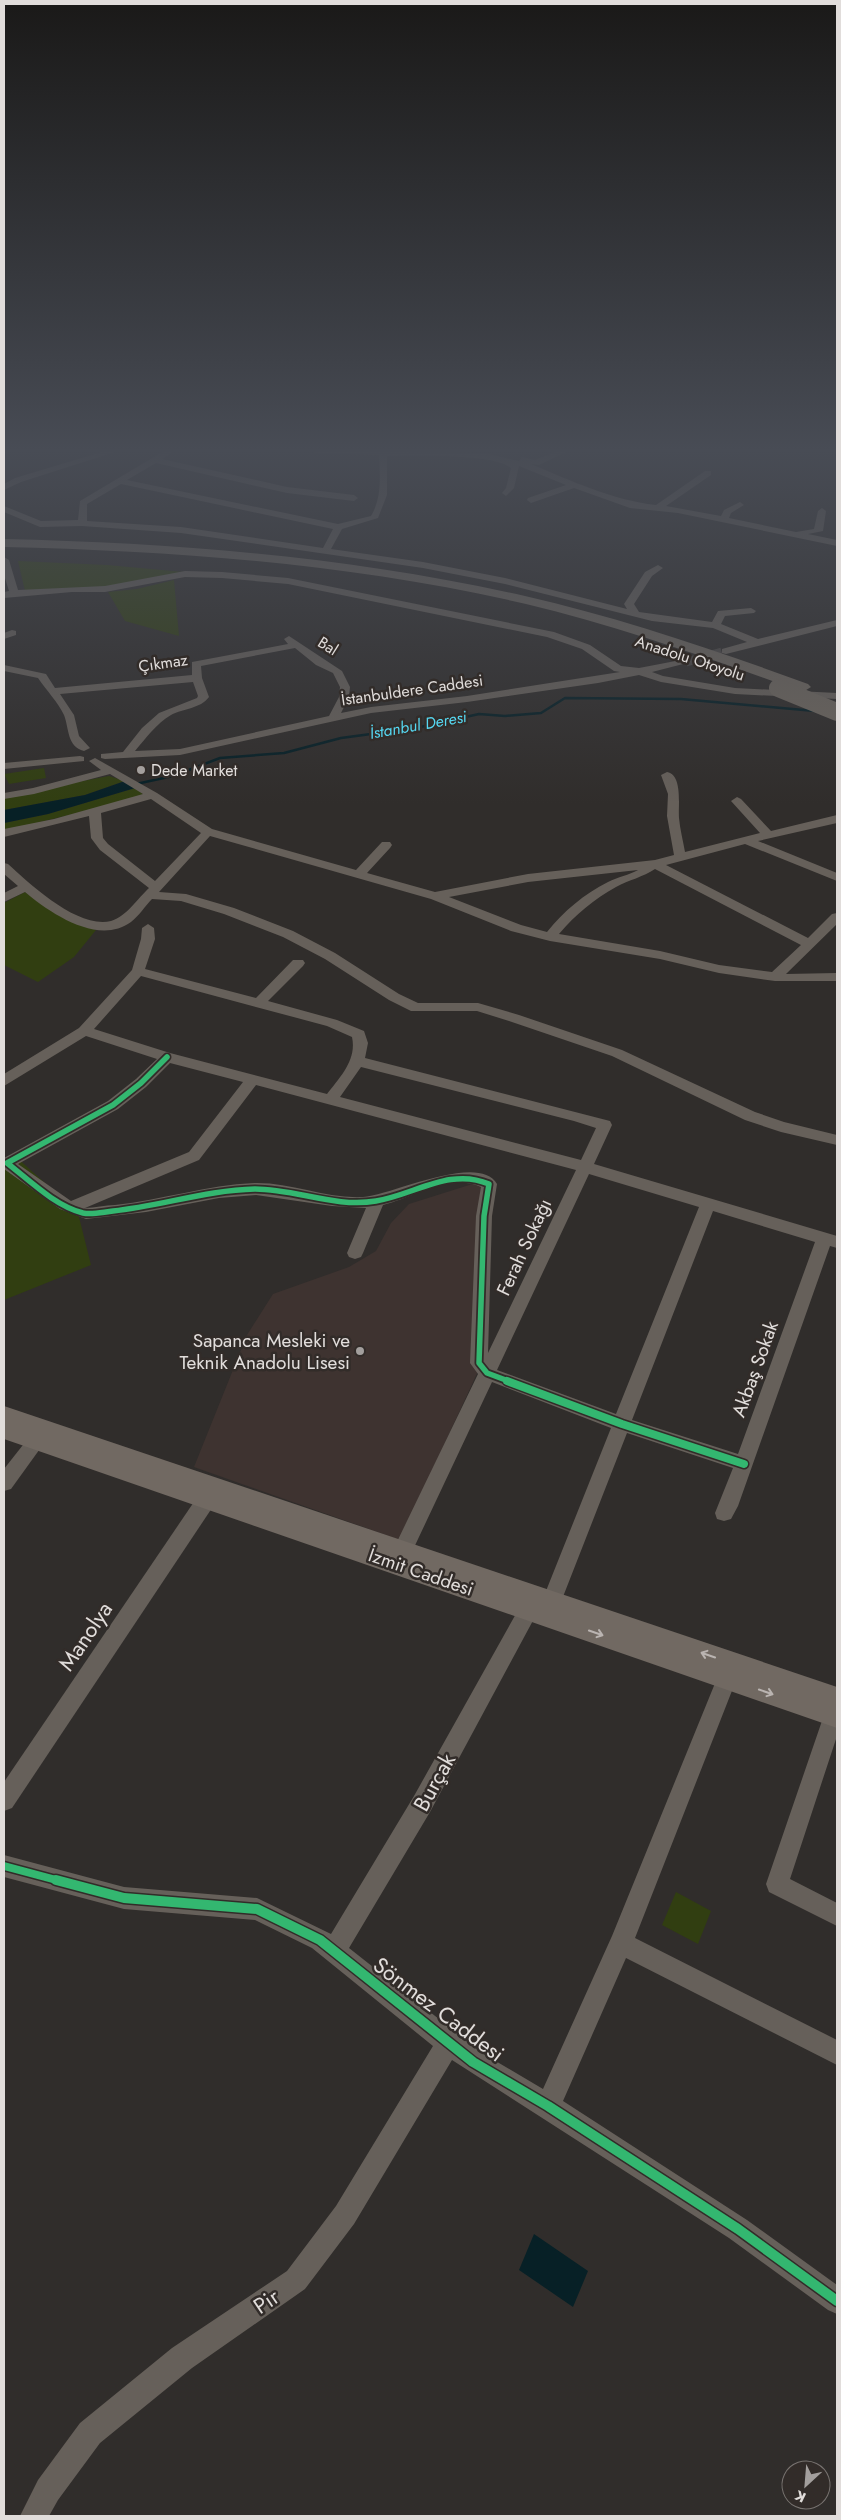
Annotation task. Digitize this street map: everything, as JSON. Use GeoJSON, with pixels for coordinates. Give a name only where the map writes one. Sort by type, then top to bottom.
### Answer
{"type":"FeatureCollection","features":[{"type":"Feature","properties":{"kind":"highway","name":"Anadolu Otoyolu"},"geometry":{"type":"LineString","coordinates":[[298,569],[415,586],[568,620],[692,657],[778,688],[837,712]]}},
{"type":"Feature","properties":{"kind":"highway","name":"Anadolu Otoyolu"},"geometry":{"type":"LineString","coordinates":[[356,569],[479,590],[574,613],[702,651],[837,701]]}},
{"type":"Feature","properties":{"kind":"main road","name":"İzmit Caddesi"},"geometry":{"type":"LineString","coordinates":[[4,1415],[552,1601],[836,1710]]}},
{"type":"Feature","properties":{"kind":"main road","name":"İzmit Caddesi"},"geometry":{"type":"LineString","coordinates":[[4,1430],[728,1678],[836,1710]]}},
{"type":"Feature","properties":{"kind":"street"},"geometry":{"type":"LineString","coordinates":[[5,569],[9,594],[72,589],[105,589],[185,574],[288,581],[550,634],[586,647],[618,669],[642,672],[686,684],[735,691],[837,696]]}},
{"type":"Feature","properties":{"kind":"street"},"geometry":{"type":"LineString","coordinates":[[437,569],[505,580],[635,614],[715,625],[757,642]]}},
{"type":"Feature","properties":{"kind":"street"},"geometry":{"type":"LineString","coordinates":[[635,614],[629,604],[648,574],[657,569]]}},
{"type":"Feature","properties":{"kind":"street"},"geometry":{"type":"LineString","coordinates":[[715,625],[721,612],[751,610]]}},
{"type":"Feature","properties":{"kind":"street"},"geometry":{"type":"LineString","coordinates":[[726,651],[837,623]]}},
{"type":"Feature","properties":{"kind":"street","name":"Bal"},"geometry":{"type":"LineString","coordinates":[[286,636],[320,663],[337,671],[345,687],[344,697],[334,717]]}},
{"type":"Feature","properties":{"kind":"street","name":"Çıkmaz"},"geometry":{"type":"LineString","coordinates":[[52,691],[197,678],[196,664],[297,645]]}},
{"type":"Feature","properties":{"kind":"street","name":"İstanbuldere Caddesi"},"geometry":{"type":"LineString","coordinates":[[102,756],[180,752],[371,710],[476,698],[642,672],[686,662]]}},
{"type":"Feature","properties":{"kind":"street"},"geometry":{"type":"LineString","coordinates":[[4,668],[42,676],[69,715],[74,737],[84,751],[102,756]]}},
{"type":"Feature","properties":{"kind":"street"},"geometry":{"type":"LineString","coordinates":[[127,754],[150,726],[168,712],[200,703],[204,697],[197,678]]}},
{"type":"Feature","properties":{"kind":"street"},"geometry":{"type":"LineString","coordinates":[[5,766],[84,751],[102,756],[114,771],[208,832],[434,896],[516,928],[550,937],[660,955],[719,970],[775,977],[837,977]]}},
{"type":"Feature","properties":{"kind":"street","name":"İstanbuldere Caddesi"},"geometry":{"type":"LineString","coordinates":[[102,756],[143,754]]}},
{"type":"Feature","properties":{"kind":"street","name":"İstanbuldere Caddesi"},"geometry":{"type":"LineString","coordinates":[[114,771],[143,754]]}},
{"type":"Feature","properties":{"kind":"street"},"geometry":{"type":"LineString","coordinates":[[4,796],[34,791],[114,771]]}},
{"type":"Feature","properties":{"kind":"street"},"geometry":{"type":"LineString","coordinates":[[667,775],[674,794],[673,816],[680,857]]}},
{"type":"Feature","properties":{"kind":"street"},"geometry":{"type":"LineString","coordinates":[[4,833],[95,812],[153,795]]}},
{"type":"Feature","properties":{"kind":"street"},"geometry":{"type":"LineString","coordinates":[[737,801],[768,835]]}},
{"type":"Feature","properties":{"kind":"street"},"geometry":{"type":"LineString","coordinates":[[95,812],[97,838],[154,892],[230,911],[288,934],[330,956],[394,997],[416,1008],[478,1007],[514,1018],[616,1052],[666,1074],[750,1116],[781,1127],[837,1140]]}},
{"type":"Feature","properties":{"kind":"street"},"geometry":{"type":"LineString","coordinates":[[434,896],[528,878],[655,864],[837,819]]}},
{"type":"Feature","properties":{"kind":"street"},"geometry":{"type":"LineString","coordinates":[[4,867],[24,888],[74,919],[93,925],[111,925],[126,919],[154,892],[208,832]]}},
{"type":"Feature","properties":{"kind":"street"},"geometry":{"type":"LineString","coordinates":[[746,840],[837,877]]}},
{"type":"Feature","properties":{"kind":"street"},"geometry":{"type":"LineString","coordinates":[[358,875],[386,845]]}},
{"type":"Feature","properties":{"kind":"street"},"geometry":{"type":"LineString","coordinates":[[550,937],[567,916],[586,901],[613,884],[638,875],[655,864]]}},
{"type":"Feature","properties":{"kind":"street"},"geometry":{"type":"LineString","coordinates":[[655,864],[809,944]]}},
{"type":"Feature","properties":{"kind":"street"},"geometry":{"type":"LineString","coordinates":[[4,898],[24,888]]}},
{"type":"Feature","properties":{"kind":"street"},"geometry":{"type":"LineString","coordinates":[[775,977],[837,917]]}},
{"type":"Feature","properties":{"kind":"street"},"geometry":{"type":"LineString","coordinates":[[4,1081],[84,1031],[138,971],[148,939],[148,928]]}},
{"type":"Feature","properties":{"kind":"street"},"geometry":{"type":"LineString","coordinates":[[258,1004],[298,963]]}},
{"type":"Feature","properties":{"kind":"street"},"geometry":{"type":"LineString","coordinates":[[138,971],[332,1024],[359,1034],[362,1042],[358,1061],[332,1099]]}},
{"type":"Feature","properties":{"kind":"street"},"geometry":{"type":"LineString","coordinates":[[84,1031],[167,1057],[586,1167],[831,1241]]}},
{"type":"Feature","properties":{"kind":"street"},"geometry":{"type":"LineString","coordinates":[[167,1057],[142,1083],[114,1105],[7,1163],[71,1207],[83,1213],[119,1211],[255,1189],[283,1191],[361,1203],[376,1202],[465,1176],[480,1178],[489,1184],[484,1216],[479,1362],[487,1373],[622,1424],[744,1464]]}},
{"type":"Feature","properties":{"kind":"street","name":"Ferah Sokağı"},"geometry":{"type":"LineString","coordinates":[[358,1061],[605,1125],[403,1550]]}},
{"type":"Feature","properties":{"kind":"street"},"geometry":{"type":"LineString","coordinates":[[71,1207],[194,1156],[252,1080]]}},
{"type":"Feature","properties":{"kind":"street"},"geometry":{"type":"LineString","coordinates":[[355,1253],[376,1202]]}},
{"type":"Feature","properties":{"kind":"street"},"geometry":{"type":"LineString","coordinates":[[552,1601],[708,1204]]}},
{"type":"Feature","properties":{"kind":"street","name":"Akbaş Sokak"},"geometry":{"type":"LineString","coordinates":[[724,1513],[729,1506],[831,1241]]}},
{"type":"Feature","properties":{"kind":"street"},"geometry":{"type":"LineString","coordinates":[[4,1483],[36,1441]]}},
{"type":"Feature","properties":{"kind":"street","name":"Manolya"},"geometry":{"type":"LineString","coordinates":[[4,1800],[207,1499]]}},
{"type":"Feature","properties":{"kind":"street","name":"Burçak"},"geometry":{"type":"LineString","coordinates":[[334,1951],[422,1804],[529,1609]]}},
{"type":"Feature","properties":{"kind":"street"},"geometry":{"type":"LineString","coordinates":[[548,2106],[621,1943],[728,1678]]}},
{"type":"Feature","properties":{"kind":"street"},"geometry":{"type":"LineString","coordinates":[[836,1710],[777,1884],[837,1915]]}},
{"type":"Feature","properties":{"kind":"street","name":"Sönmez Caddesi"},"geometry":{"type":"LineString","coordinates":[[4,1866],[124,1898],[257,1909],[320,1940],[473,2062],[548,2106],[738,2229],[837,2302]]}},
{"type":"Feature","properties":{"kind":"street"},"geometry":{"type":"LineString","coordinates":[[621,1943],[837,2053]]}},
{"type":"Feature","properties":{"kind":"street","name":"Pir"},"geometry":{"type":"LineString","coordinates":[[34,2516],[48,2490],[90,2433],[182,2358],[296,2280],[345,2215],[448,2042]]}},
{"type":"Feature","properties":{"kind":"shaded area","name":"Sapanca Mesleki ve Teknik Anadolu Lisesi"},"geometry":{"type":"Polygon","coordinates":[[[482,1181],[480,1367],[400,1540],[194,1467],[247,1335],[273,1294],[349,1267],[376,1251],[391,1223],[409,1204],[482,1181]]]}},
{"type":"Feature","properties":{"kind":"green space"},"geometry":{"type":"Polygon","coordinates":[[[20,569],[147,569],[184,572],[104,588],[25,591],[20,569]]]}},
{"type":"Feature","properties":{"kind":"green space"},"geometry":{"type":"Polygon","coordinates":[[[174,580],[179,636],[125,621],[108,592],[137,589],[174,580]]]}},
{"type":"Feature","properties":{"kind":"green space"},"geometry":{"type":"Polygon","coordinates":[[[44,768],[46,778],[9,784],[4,774],[44,768]]]}},
{"type":"Feature","properties":{"kind":"green space"},"geometry":{"type":"Polygon","coordinates":[[[109,776],[125,781],[85,795],[4,810],[4,796],[109,776]]]}},
{"type":"Feature","properties":{"kind":"green space"},"geometry":{"type":"Polygon","coordinates":[[[135,788],[146,796],[4,831],[4,823],[48,814],[135,788]]]}},
{"type":"Feature","properties":{"kind":"green space"},"geometry":{"type":"Polygon","coordinates":[[[25,892],[75,922],[96,930],[74,957],[38,982],[4,965],[4,903],[25,892]]]}},
{"type":"Feature","properties":{"kind":"green space"},"geometry":{"type":"Polygon","coordinates":[[[14,1155],[78,1213],[91,1265],[4,1300],[4,1159],[14,1155]]]}},
{"type":"Feature","properties":{"kind":"green space"},"geometry":{"type":"Polygon","coordinates":[[[676,1892],[711,1911],[698,1944],[662,1925],[676,1892]]]}},
{"type":"Feature","properties":{"kind":"water"},"geometry":{"type":"Polygon","coordinates":[[[125,781],[135,788],[48,814],[4,823],[4,810],[85,795],[125,781]]]}},
{"type":"Feature","properties":{"kind":"water"},"geometry":{"type":"Polygon","coordinates":[[[534,2234],[588,2271],[573,2307],[519,2270],[534,2234]]]}},
{"type":"Feature","properties":{"kind":"waterway","name":"İstanbul Deresi"},"geometry":{"type":"LineString","coordinates":[[136,784],[173,776],[220,758],[284,753],[341,738],[416,728],[479,714],[505,716],[541,713],[565,698],[681,699],[815,711]]}},
{"type":"Feature","properties":{"kind":"tunnel"},"geometry":{"type":"LineString","coordinates":[[686,662],[726,651]]}},
{"type":"Feature","properties":{"kind":"cycle path"},"geometry":{"type":"LineString","coordinates":[[167,1057],[141,1083],[113,1105],[7,1163],[66,1205],[89,1214],[146,1206],[219,1192],[256,1189],[348,1202],[376,1201],[449,1179],[477,1179],[489,1184],[484,1216],[479,1363],[487,1373],[622,1424],[744,1464]]}},
{"type":"Feature","properties":{"kind":"cycle path"},"geometry":{"type":"LineString","coordinates":[[4,1866],[124,1898],[257,1909],[320,1940],[473,2062],[548,2106],[738,2229],[837,2301]]}},
{"type":"Feature","properties":{"kind":"place","name":"Dede Market"},"geometry":{"type":"Point","coordinates":[141,770]}},
{"type":"Feature","properties":{"kind":"place","name":"Sapanca Mesleki ve Teknik Anadolu Lisesi"},"geometry":{"type":"Point","coordinates":[360,1351]}}]}
